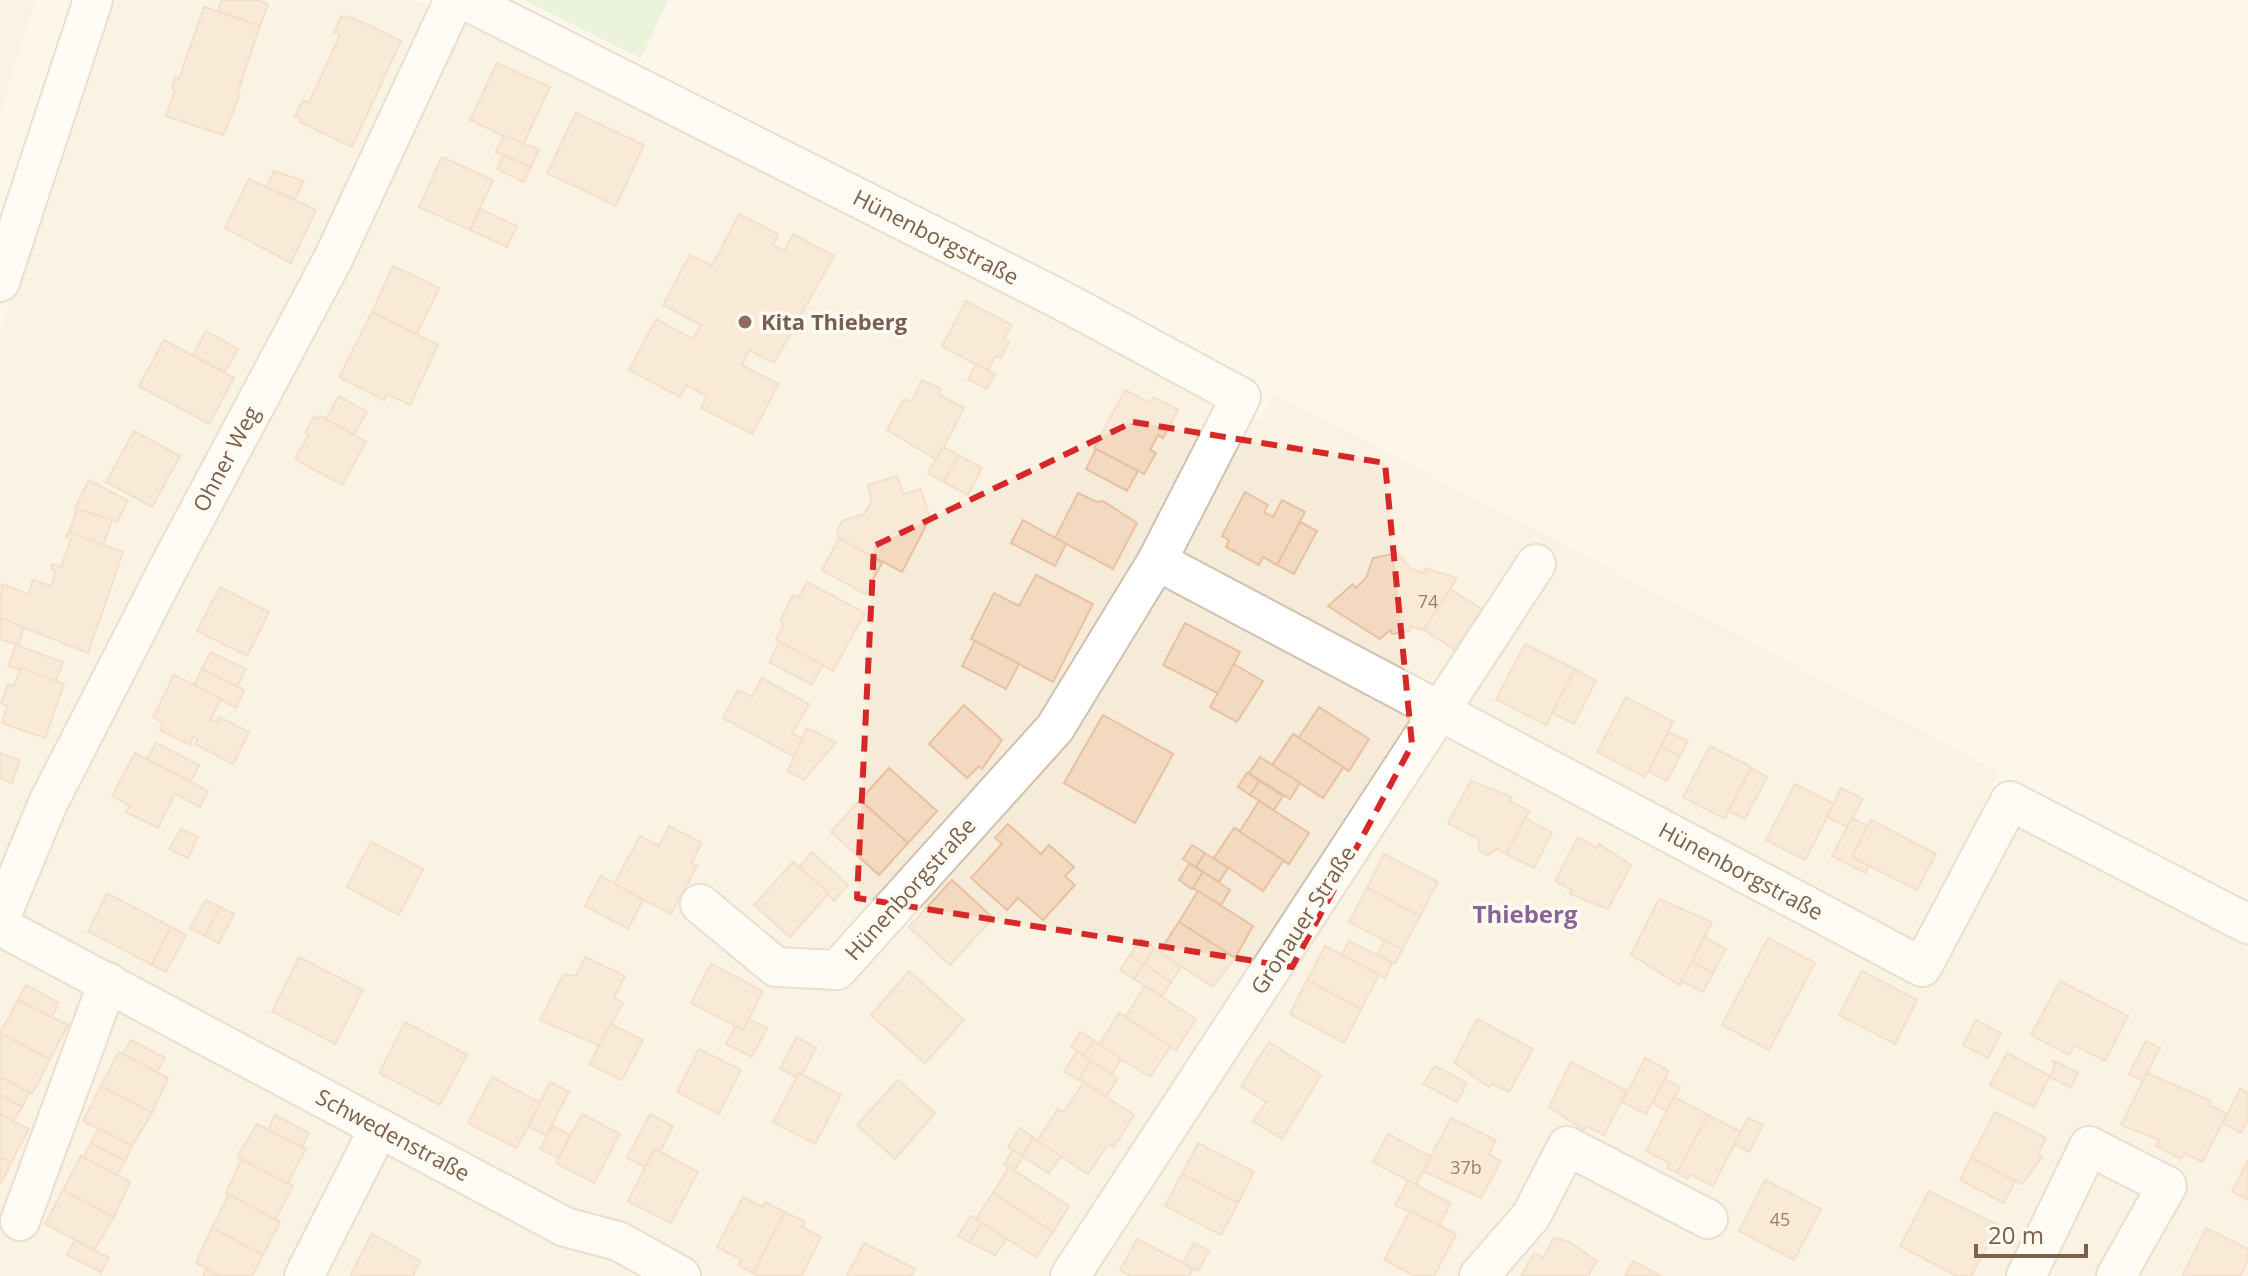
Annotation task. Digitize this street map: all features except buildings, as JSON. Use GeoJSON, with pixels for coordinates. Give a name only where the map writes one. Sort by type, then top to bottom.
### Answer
{"type":"FeatureCollection","features":[{"type":"Feature","properties":{"kind":"street"},"geometry":{"type":"LineString","coordinates":[[0,282],[93,0]]}},
{"type":"Feature","properties":{"kind":"street","name":"Ohner Weg"},"geometry":{"type":"LineString","coordinates":[[0,919],[48,803],[333,259],[454,0]]}},
{"type":"Feature","properties":{"kind":"street","name":"Hünenborgstraße"},"geometry":{"type":"LineString","coordinates":[[465,0],[1063,301],[1241,397],[1157,561],[1055,728],[837,970],[776,967],[700,904]]}},
{"type":"Feature","properties":{"kind":"street","name":"Hünenborgstraße"},"geometry":{"type":"LineString","coordinates":[[1157,561],[1922,967],[2010,801],[2248,924]]}},
{"type":"Feature","properties":{"kind":"street","name":"Gronauer Straße"},"geometry":{"type":"LineString","coordinates":[[1070,1276],[1536,564]]}},
{"type":"Feature","properties":{"kind":"street","name":"Schwedenstraße"},"geometry":{"type":"LineString","coordinates":[[0,926],[565,1227],[618,1241],[681,1276]]}},
{"type":"Feature","properties":{"kind":"street"},"geometry":{"type":"LineString","coordinates":[[20,1221],[108,982]]}},
{"type":"Feature","properties":{"kind":"street"},"geometry":{"type":"LineString","coordinates":[[304,1276],[379,1128]]}},
{"type":"Feature","properties":{"kind":"street"},"geometry":{"type":"LineString","coordinates":[[1479,1276],[1531,1216],[1567,1146],[1708,1219]]}},
{"type":"Feature","properties":{"kind":"street"},"geometry":{"type":"LineString","coordinates":[[2026,1276],[2089,1146],[2167,1186],[2116,1276]]}},
{"type":"Feature","properties":{"kind":"highlighted area"},"geometry":{"type":"Polygon","coordinates":[[[1133,422],[1385,463],[1412,745],[1292,967],[857,898],[874,546],[1133,422]]]}},
{"type":"Feature","properties":{"kind":"shaded area"},"geometry":{"type":"Polygon","coordinates":[[[0,0],[35,0],[0,114],[0,0]]]}},
{"type":"Feature","properties":{"kind":"shaded area"},"geometry":{"type":"Polygon","coordinates":[[[116,0],[414,0],[462,15],[919,242],[1260,421],[1275,394],[1999,772],[1985,801],[2248,937],[2248,1276],[0,1276],[0,335],[116,0]]]}},
{"type":"Feature","properties":{"kind":"green space"},"geometry":{"type":"Polygon","coordinates":[[[524,0],[668,0],[641,58],[524,0]]]}},
{"type":"Feature","properties":{"kind":"place","name":"Kita Thieberg"},"geometry":{"type":"Point","coordinates":[745,322]}},
{"type":"Feature","properties":{"kind":"district","name":"Thieberg"},"geometry":{"type":"Point","coordinates":[1525,915]}}]}
